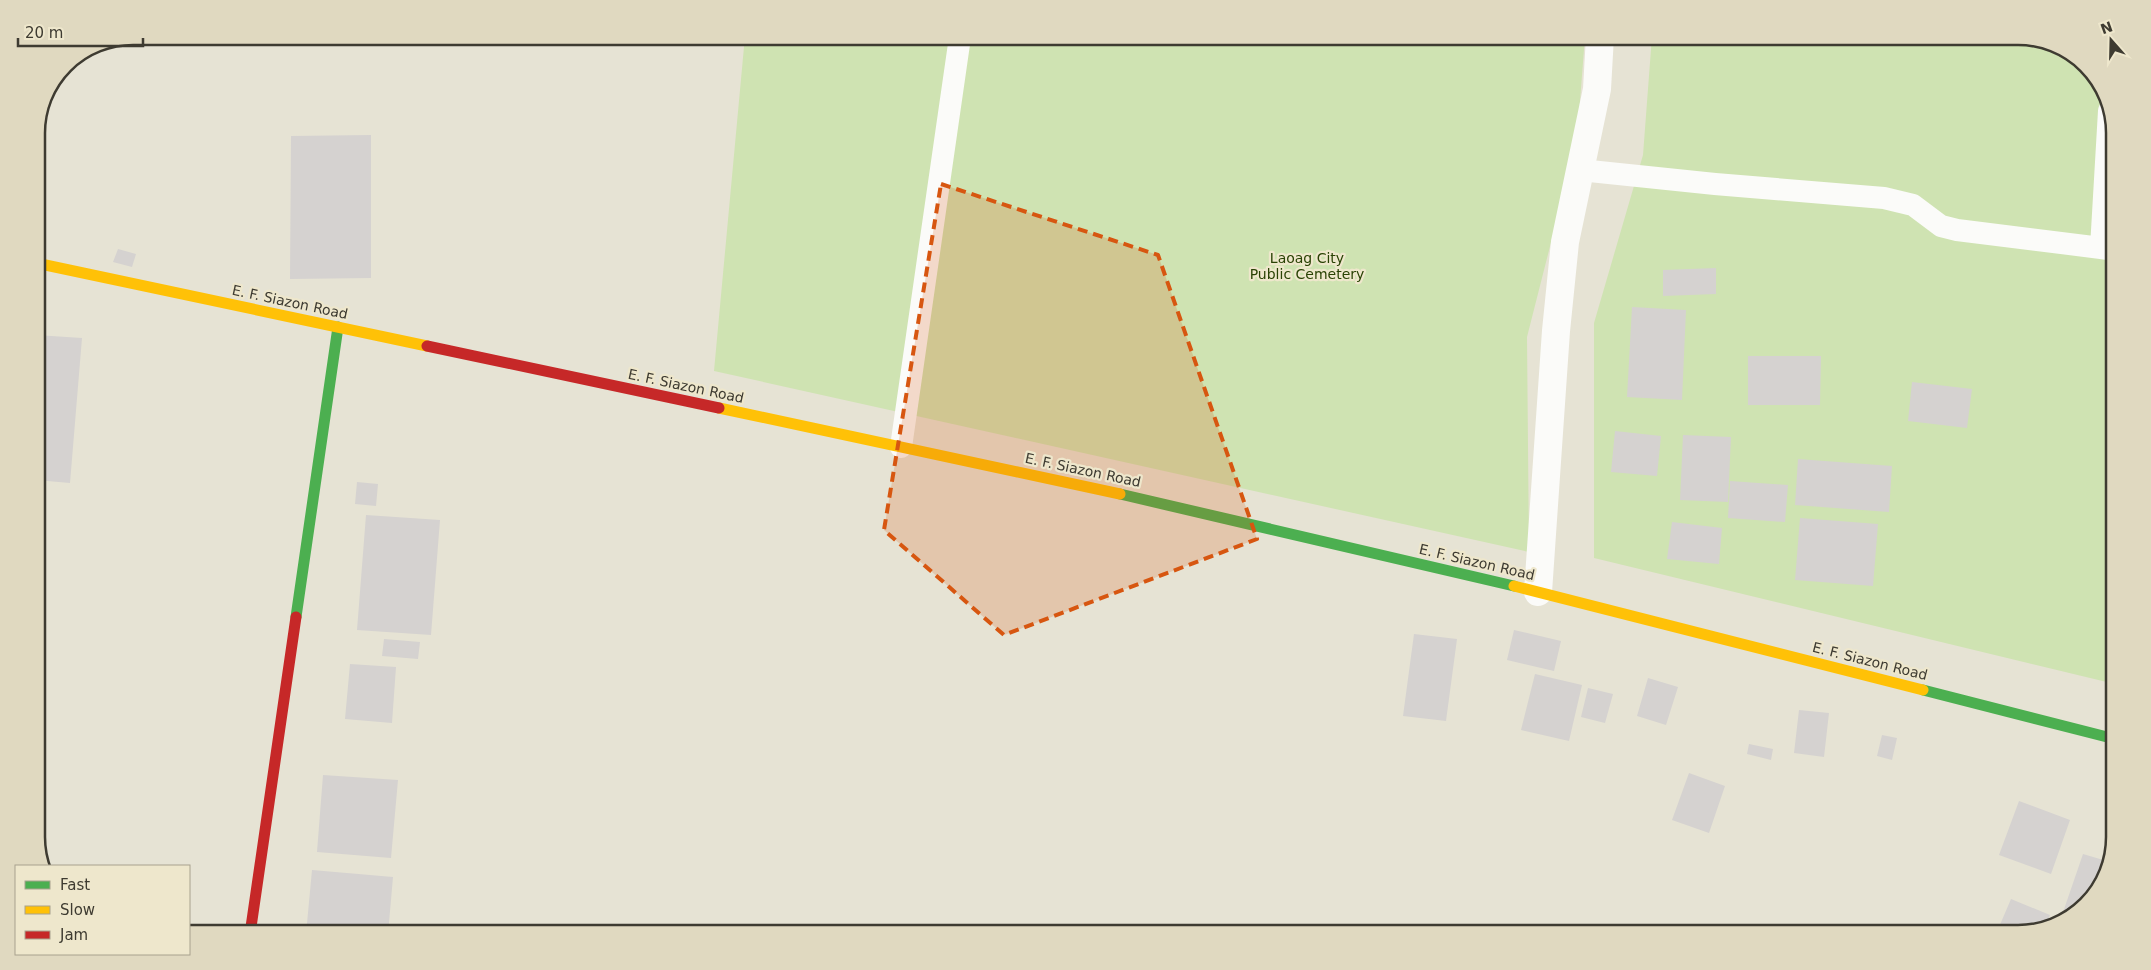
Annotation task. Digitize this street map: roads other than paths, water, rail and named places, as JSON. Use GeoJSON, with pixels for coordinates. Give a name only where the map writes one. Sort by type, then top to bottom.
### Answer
{"type":"FeatureCollection","features":[{"type":"Feature","properties":{"kind":"street"},"geometry":{"type":"LineString","coordinates":[[1538,592],[1556,331],[1565,242],[1598,89],[1600,45]]}},
{"type":"Feature","properties":{"kind":"street","name":"E. F. Siazon Road"},"geometry":{"type":"LineString","coordinates":[[45,265],[1141,498],[1538,592],[2106,737]]}},
{"type":"Feature","properties":{"kind":"street"},"geometry":{"type":"LineString","coordinates":[[251,925],[338,328]]}},
{"type":"Feature","properties":{"kind":"lane"},"geometry":{"type":"LineString","coordinates":[[901,447],[959,45]]}},
{"type":"Feature","properties":{"kind":"lane"},"geometry":{"type":"LineString","coordinates":[[1580,170],[1884,198],[1913,205],[1941,226],[1957,230],[2106,249]]}},
{"type":"Feature","properties":{"kind":"park label","name":"Laoag City Public Cemetery"},"geometry":{"type":"Point","coordinates":[1307,266]}}]}
